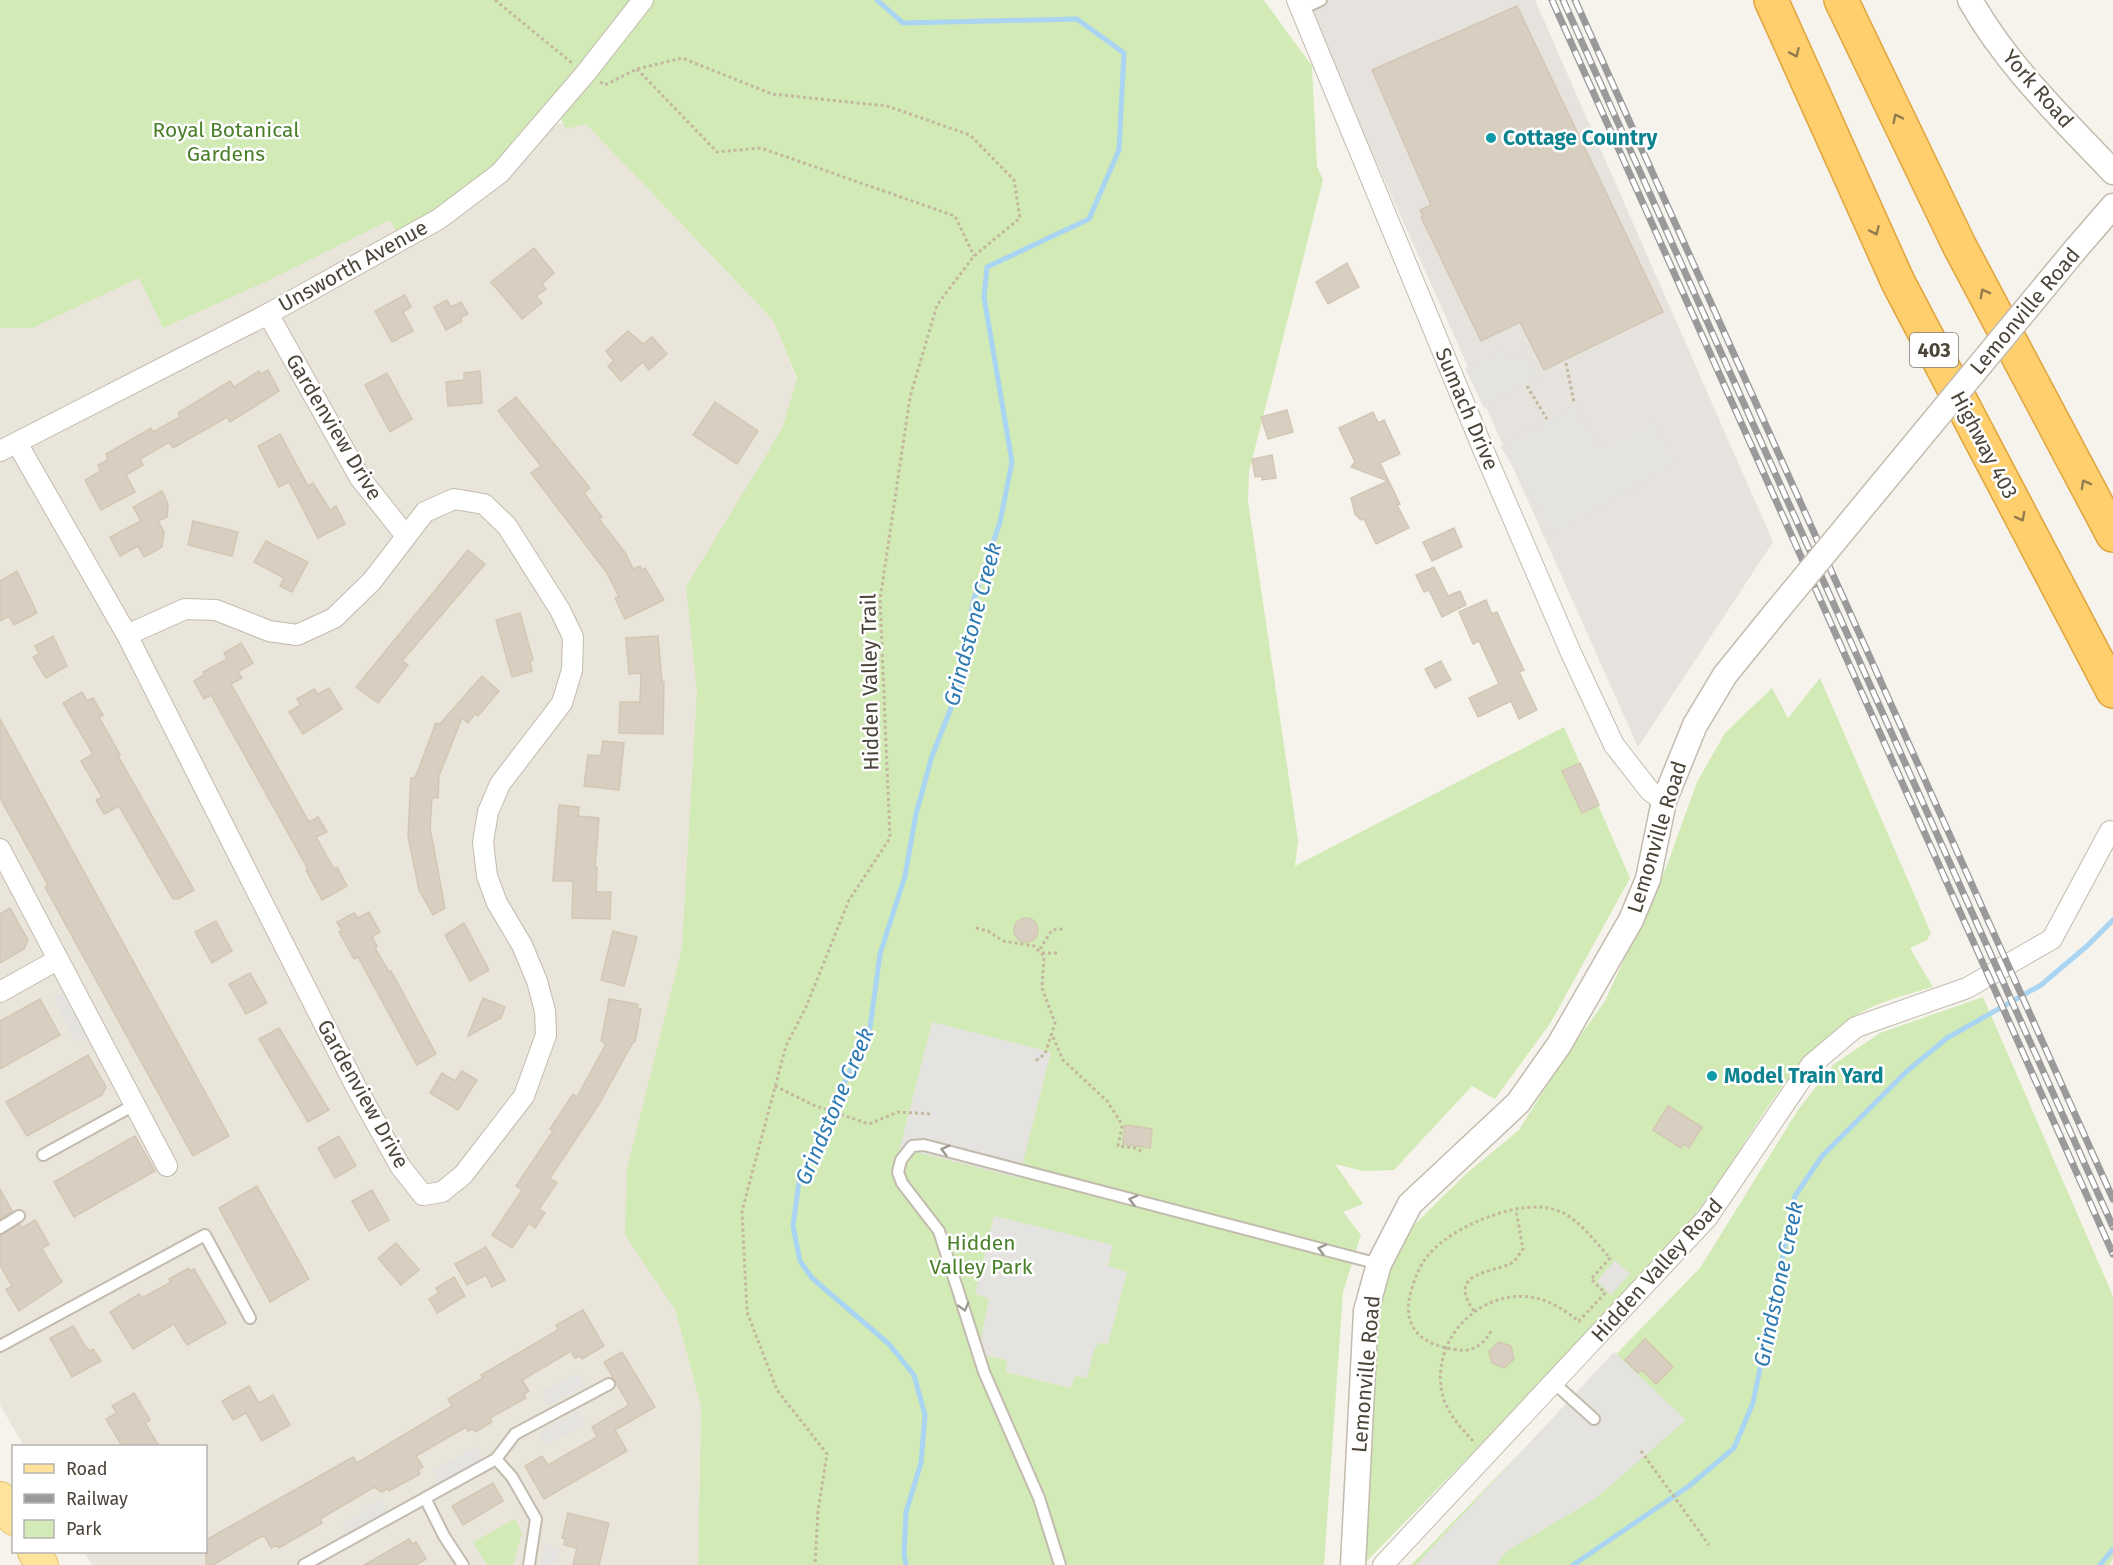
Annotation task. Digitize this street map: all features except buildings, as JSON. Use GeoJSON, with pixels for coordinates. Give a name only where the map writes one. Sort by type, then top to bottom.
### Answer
{"type":"FeatureCollection","features":[{"type":"Feature","properties":{"kind":"highway","name":"Highway 403"},"geometry":{"type":"LineString","coordinates":[[1771,0],[1898,282],[2113,691]]}},
{"type":"Feature","properties":{"kind":"highway"},"geometry":{"type":"LineString","coordinates":[[1841,0],[1959,245],[2113,535]]}},
{"type":"Feature","properties":{"kind":"main road"},"geometry":{"type":"LineString","coordinates":[[0,1498],[12,1516]]}},
{"type":"Feature","properties":{"kind":"street","name":"Unsworth Avenue"},"geometry":{"type":"LineString","coordinates":[[9,447],[268,314],[440,219],[500,173],[585,74],[643,0]]}},
{"type":"Feature","properties":{"kind":"street","name":"York Road"},"geometry":{"type":"LineString","coordinates":[[1970,0],[1983,24],[2018,70],[2113,172]]}},
{"type":"Feature","properties":{"kind":"street","name":"Sumach Drive"},"geometry":{"type":"LineString","coordinates":[[1298,5],[1483,449],[1609,735],[1614,745],[1650,791],[1664,801]]}},
{"type":"Feature","properties":{"kind":"street","name":"Lemonville Road"},"geometry":{"type":"LineString","coordinates":[[1353,1565],[1366,1311],[1378,1264],[1410,1204],[1518,1103],[1559,1045],[1631,920],[1648,879],[1664,801],[1695,725],[1725,675],[2113,206]]}},
{"type":"Feature","properties":{"kind":"street","name":"Gardenview Drive"},"geometry":{"type":"LineString","coordinates":[[268,314],[360,478],[406,536]]}},
{"type":"Feature","properties":{"kind":"street","name":"Gardenview Drive"},"geometry":{"type":"LineString","coordinates":[[9,447],[127,635],[351,1076],[400,1167],[423,1195],[442,1192],[463,1174],[524,1096],[546,1035],[545,1011],[537,981],[522,945],[497,903],[487,876],[483,842],[488,812],[500,784],[562,703],[572,670],[573,637],[533,565],[507,526],[484,504],[454,499],[425,512],[372,581],[334,618],[297,635],[269,631],[216,610],[185,609],[127,635]]}},
{"type":"Feature","properties":{"kind":"street","name":"Hidden Valley Road"},"geometry":{"type":"LineString","coordinates":[[1383,1565],[1707,1218],[1811,1065],[1856,1027],[1967,988],[2052,939],[2110,831]]}},
{"type":"Feature","properties":{"kind":"street"},"geometry":{"type":"LineString","coordinates":[[0,849],[167,1166]]}},
{"type":"Feature","properties":{"kind":"street"},"geometry":{"type":"LineString","coordinates":[[0,992],[57,960]]}},
{"type":"Feature","properties":{"kind":"lane"},"geometry":{"type":"LineString","coordinates":[[1298,5],[1321,0]]}},
{"type":"Feature","properties":{"kind":"lane"},"geometry":{"type":"LineString","coordinates":[[43,1155],[134,1105]]}},
{"type":"Feature","properties":{"kind":"lane"},"geometry":{"type":"LineString","coordinates":[[1060,1565],[1039,1498],[984,1372],[939,1231],[902,1183],[898,1172],[901,1160],[912,1146],[924,1145],[1378,1264]]}},
{"type":"Feature","properties":{"kind":"lane"},"geometry":{"type":"LineString","coordinates":[[0,1228],[19,1216]]}},
{"type":"Feature","properties":{"kind":"lane"},"geometry":{"type":"LineString","coordinates":[[0,1347],[205,1235],[250,1318]]}},
{"type":"Feature","properties":{"kind":"lane"},"geometry":{"type":"LineString","coordinates":[[1554,1383],[1594,1419]]}},
{"type":"Feature","properties":{"kind":"lane"},"geometry":{"type":"LineString","coordinates":[[304,1565],[426,1500],[496,1459],[515,1434],[609,1384]]}},
{"type":"Feature","properties":{"kind":"lane"},"geometry":{"type":"LineString","coordinates":[[496,1459],[512,1477],[536,1520],[529,1565]]}},
{"type":"Feature","properties":{"kind":"lane"},"geometry":{"type":"LineString","coordinates":[[426,1500],[444,1536],[463,1565]]}},
{"type":"Feature","properties":{"kind":"path"},"geometry":{"type":"LineString","coordinates":[[495,0],[585,74]]}},
{"type":"Feature","properties":{"kind":"path","name":"Hidden Valley Trail"},"geometry":{"type":"LineString","coordinates":[[585,74],[605,85],[637,69],[682,58],[772,94],[887,106],[970,135],[1014,180],[1020,218],[974,255],[937,305],[910,397],[880,600],[890,838],[849,900],[806,1008],[786,1046],[742,1211],[747,1312],[777,1390],[827,1454],[818,1511],[815,1565]]}},
{"type":"Feature","properties":{"kind":"path"},"geometry":{"type":"LineString","coordinates":[[637,69],[717,152],[760,148],[955,216],[974,255]]}},
{"type":"Feature","properties":{"kind":"path"},"geometry":{"type":"LineString","coordinates":[[1566,363],[1574,402]]}},
{"type":"Feature","properties":{"kind":"path"},"geometry":{"type":"LineString","coordinates":[[1527,386],[1547,419]]}},
{"type":"Feature","properties":{"kind":"path"},"geometry":{"type":"LineString","coordinates":[[976,928],[988,931],[1003,941],[1041,951],[1060,953]]}},
{"type":"Feature","properties":{"kind":"path"},"geometry":{"type":"LineString","coordinates":[[1041,951],[1052,930],[1063,929]]}},
{"type":"Feature","properties":{"kind":"path"},"geometry":{"type":"LineString","coordinates":[[1034,1062],[1045,1054],[1052,1035],[1053,1016],[1042,988],[1044,956],[1041,951]]}},
{"type":"Feature","properties":{"kind":"path"},"geometry":{"type":"LineString","coordinates":[[1052,1035],[1063,1060],[1107,1101],[1120,1121],[1119,1146],[1135,1148],[1143,1152]]}},
{"type":"Feature","properties":{"kind":"path"},"geometry":{"type":"LineString","coordinates":[[775,1086],[813,1105],[869,1124],[898,1112],[932,1114]]}},
{"type":"Feature","properties":{"kind":"path"},"geometry":{"type":"LineString","coordinates":[[1491,1331],[1483,1343],[1470,1350],[1446,1347],[1424,1340],[1409,1322],[1408,1303],[1418,1268],[1435,1248],[1456,1233],[1499,1213],[1533,1206],[1558,1210],[1570,1218],[1610,1258],[1591,1280],[1605,1293],[1579,1321]]}},
{"type":"Feature","properties":{"kind":"path"},"geometry":{"type":"LineString","coordinates":[[1474,1311],[1466,1291],[1472,1278],[1485,1270],[1510,1264],[1522,1249],[1516,1210]]}},
{"type":"Feature","properties":{"kind":"path"},"geometry":{"type":"LineString","coordinates":[[1487,1454],[1456,1423],[1444,1398],[1441,1370],[1446,1347],[1454,1331],[1474,1311],[1498,1300],[1525,1296],[1551,1303],[1599,1336]]}},
{"type":"Feature","properties":{"kind":"path"},"geometry":{"type":"LineString","coordinates":[[1641,1451],[1709,1545]]}},
{"type":"Feature","properties":{"kind":"shaded area"},"geometry":{"type":"Polygon","coordinates":[[[1304,0],[1535,0],[1773,542],[1638,747],[1304,0]]]}},
{"type":"Feature","properties":{"kind":"shaded area"},"geometry":{"type":"Polygon","coordinates":[[[510,123],[586,124],[773,320],[807,404],[653,1228],[701,1407],[698,1565],[92,1565],[85,1553],[207,1553],[207,1445],[23,1445],[0,1405],[0,305],[120,237],[163,328],[395,218],[510,123]]]}},
{"type":"Feature","properties":{"kind":"shaded area"},"geometry":{"type":"Polygon","coordinates":[[[1505,346],[1507,353],[1516,355],[1524,350],[1540,376],[1484,408],[1465,368],[1505,346]]]}},
{"type":"Feature","properties":{"kind":"shaded area"},"geometry":{"type":"Polygon","coordinates":[[[1575,404],[1602,449],[1652,419],[1677,463],[1553,536],[1501,447],[1575,404]]]}},
{"type":"Feature","properties":{"kind":"shaded area"},"geometry":{"type":"Polygon","coordinates":[[[66,991],[91,1035],[77,1043],[52,998],[66,991]]]}},
{"type":"Feature","properties":{"kind":"shaded area"},"geometry":{"type":"Polygon","coordinates":[[[932,1022],[1051,1052],[1019,1178],[900,1148],[932,1022]]]}},
{"type":"Feature","properties":{"kind":"shaded area"},"geometry":{"type":"Polygon","coordinates":[[[994,1216],[1113,1245],[1108,1266],[1127,1272],[1108,1344],[1099,1343],[1094,1350],[1087,1378],[1075,1376],[1070,1388],[1006,1372],[1007,1360],[978,1354],[989,1299],[975,1294],[994,1216]]]}},
{"type":"Feature","properties":{"kind":"shaded area"},"geometry":{"type":"Polygon","coordinates":[[[1615,1260],[1630,1274],[1611,1295],[1597,1281],[1615,1260]]]}},
{"type":"Feature","properties":{"kind":"shaded area"},"geometry":{"type":"Polygon","coordinates":[[[1614,1352],[1686,1420],[1595,1499],[1507,1551],[1496,1565],[1416,1565],[1614,1352]]]}},
{"type":"Feature","properties":{"kind":"shaded area"},"geometry":{"type":"Polygon","coordinates":[[[577,1372],[585,1385],[549,1406],[541,1392],[577,1372]]]}},
{"type":"Feature","properties":{"kind":"shaded area"},"geometry":{"type":"Polygon","coordinates":[[[577,1411],[585,1424],[545,1447],[538,1434],[577,1411]]]}},
{"type":"Feature","properties":{"kind":"shaded area"},"geometry":{"type":"Polygon","coordinates":[[[475,1446],[483,1460],[440,1485],[432,1471],[475,1446]]]}},
{"type":"Feature","properties":{"kind":"shaded area"},"geometry":{"type":"Polygon","coordinates":[[[381,1500],[389,1513],[348,1537],[341,1524],[381,1500]]]}},
{"type":"Feature","properties":{"kind":"shaded area"},"geometry":{"type":"Polygon","coordinates":[[[545,1544],[560,1547],[556,1565],[540,1565],[545,1544]]]}},
{"type":"Feature","properties":{"kind":"green space","name":"Hidden Valley Park"},"geometry":{"type":"Polygon","coordinates":[[[0,0],[1263,0],[1266,3],[1312,66],[1317,166],[1323,180],[1249,472],[1248,501],[1298,840],[1295,866],[1564,727],[1630,878],[1551,1022],[1495,1099],[1472,1086],[1394,1170],[1363,1171],[1335,1164],[1363,1204],[1343,1212],[1361,1235],[1343,1292],[1324,1565],[698,1565],[701,1407],[675,1309],[625,1235],[627,1169],[682,948],[697,691],[686,587],[782,429],[797,378],[773,320],[586,124],[566,129],[559,116],[403,244],[390,220],[267,281],[163,328],[139,278],[32,328],[0,328],[0,0]]]}},
{"type":"Feature","properties":{"kind":"green space"},"geometry":{"type":"Polygon","coordinates":[[[1820,678],[1931,933],[1927,940],[1910,948],[1933,987],[1861,1012],[1824,1040],[1800,1064],[1779,1091],[1702,1205],[1680,1232],[1564,1358],[1364,1564],[1378,1306],[1385,1270],[1412,1227],[1466,1174],[1519,1130],[1563,1060],[1605,1001],[1666,868],[1697,782],[1725,733],[1772,688],[1788,718],[1820,678]]]}},
{"type":"Feature","properties":{"kind":"green space"},"geometry":{"type":"Polygon","coordinates":[[[1983,997],[2113,1296],[2113,1558],[2110,1565],[1411,1565],[1700,1268],[1798,1110],[1833,1065],[1880,1033],[1983,997]]]}},
{"type":"Feature","properties":{"kind":"green space"},"geometry":{"type":"Polygon","coordinates":[[[515,1519],[522,1533],[513,1565],[487,1565],[473,1542],[515,1519]]]}},
{"type":"Feature","properties":{"kind":"waterway","name":"Grindstone Creek"},"geometry":{"type":"LineString","coordinates":[[877,0],[903,23],[1077,19],[1124,53],[1119,150],[1089,219],[987,267],[984,297],[1012,462],[1000,522],[973,602],[961,683],[932,756],[916,814],[905,876],[880,954],[870,1028],[799,1181],[793,1226],[800,1261],[812,1278],[889,1344],[914,1375],[925,1415],[921,1463],[906,1512],[904,1554],[906,1565]]}},
{"type":"Feature","properties":{"kind":"waterway","name":"Grindstone Creek"},"geometry":{"type":"LineString","coordinates":[[1573,1565],[1689,1486],[1734,1448],[1753,1403],[1795,1196],[1822,1156],[1906,1072],[1947,1038],[2041,985],[2087,946],[2113,920]]}},
{"type":"Feature","properties":{"kind":"waterway"},"geometry":{"type":"LineString","coordinates":[[2100,1565],[2113,1549]]}},
{"type":"Feature","properties":{"kind":"railway"},"geometry":{"type":"LineString","coordinates":[[1552,0],[2113,1254]]}},
{"type":"Feature","properties":{"kind":"railway"},"geometry":{"type":"LineString","coordinates":[[1563,0],[2113,1227]]}},
{"type":"Feature","properties":{"kind":"railway"},"geometry":{"type":"LineString","coordinates":[[1575,0],[2113,1199]]}},
{"type":"Feature","properties":{"kind":"place","name":"Cottage Country"},"geometry":{"type":"Point","coordinates":[1491,138]}},
{"type":"Feature","properties":{"kind":"place","name":"Model Train Yard"},"geometry":{"type":"Point","coordinates":[1712,1076]}},
{"type":"Feature","properties":{"kind":"park label","name":"Royal Botanical Gardens"},"geometry":{"type":"Point","coordinates":[226,142]}}]}
